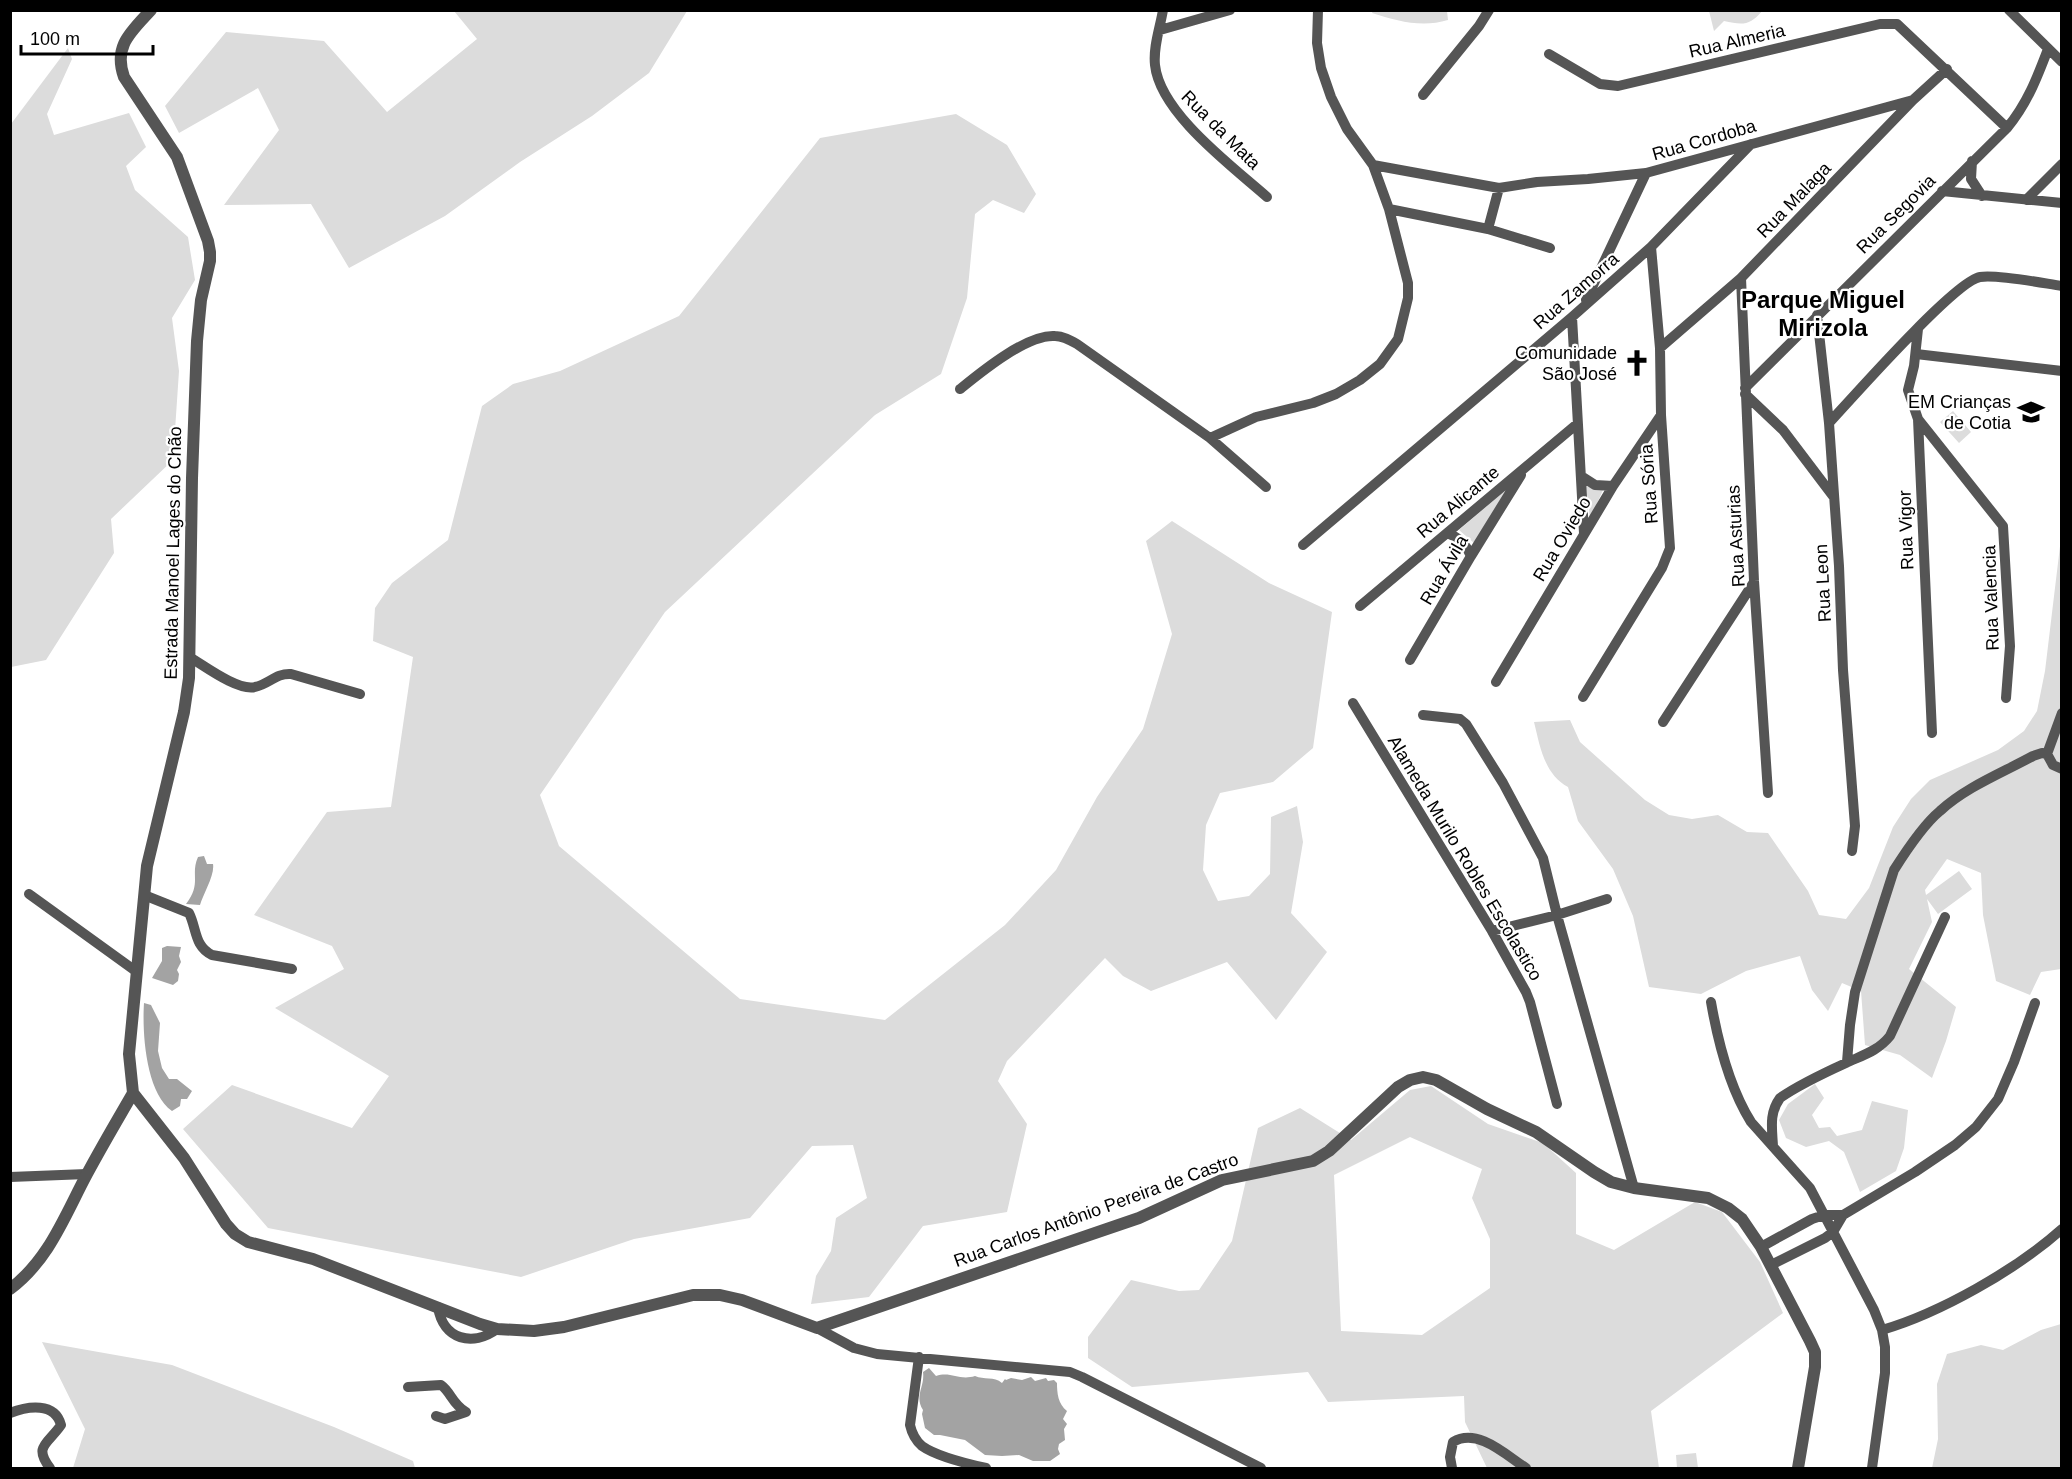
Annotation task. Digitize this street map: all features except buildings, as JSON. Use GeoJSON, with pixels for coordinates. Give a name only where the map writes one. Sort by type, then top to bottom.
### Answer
{"type":"FeatureCollection","features":[{"type":"Feature","properties":{"kind":"street","name":"Estrada Manoel Lages do Chão"},"geometry":{"type":"LineString","coordinates":[[133,1093],[129,1054],[147,866],[184,712],[191,658],[192,478],[197,341],[201,300],[210,261],[208,241],[177,157],[124,77],[120,66],[120,51],[130,34],[151,10]]}},
{"type":"Feature","properties":{"kind":"street","name":"Rua da Mata"},"geometry":{"type":"LineString","coordinates":[[1163,10],[1155,63],[1157,77],[1164,94],[1174,111],[1267,197]]}},
{"type":"Feature","properties":{"kind":"street"},"geometry":{"type":"LineString","coordinates":[[1160,30],[1230,10]]}},
{"type":"Feature","properties":{"kind":"street"},"geometry":{"type":"LineString","coordinates":[[1210,438],[1256,417],[1312,403],[1336,394],[1360,380],[1380,364],[1398,339],[1409,290],[1389,209],[1373,165],[1347,129],[1324,78],[1317,43],[1318,10]]}},
{"type":"Feature","properties":{"kind":"street"},"geometry":{"type":"LineString","coordinates":[[1423,95],[1479,26],[1489,10]]}},
{"type":"Feature","properties":{"kind":"street"},"geometry":{"type":"LineString","coordinates":[[2009,10],[2061,62]]}},
{"type":"Feature","properties":{"kind":"street","name":"Rua Almeria"},"geometry":{"type":"LineString","coordinates":[[1549,54],[1600,84],[1617,86],[1889,23],[1897,24],[2007,128]]}},
{"type":"Feature","properties":{"kind":"street","name":"Rua Segovia"},"geometry":{"type":"LineString","coordinates":[[1745,391],[1817,315],[2007,128],[2028,98],[2048,49]]}},
{"type":"Feature","properties":{"kind":"street","name":"Rua Malaga"},"geometry":{"type":"LineString","coordinates":[[1660,348],[1741,278],[1913,100],[1947,69]]}},
{"type":"Feature","properties":{"kind":"street","name":"Rua Cordoba"},"geometry":{"type":"LineString","coordinates":[[1373,165],[1499,188],[1537,182],[1588,180],[1646,173],[1913,100]]}},
{"type":"Feature","properties":{"kind":"street","name":"Rua Zamorra"},"geometry":{"type":"LineString","coordinates":[[1303,545],[1651,247],[1751,144]]}},
{"type":"Feature","properties":{"kind":"street"},"geometry":{"type":"LineString","coordinates":[[1972,161],[1971,178],[1982,196]]}},
{"type":"Feature","properties":{"kind":"street"},"geometry":{"type":"LineString","coordinates":[[2026,200],[2061,164]]}},
{"type":"Feature","properties":{"kind":"street"},"geometry":{"type":"LineString","coordinates":[[1583,306],[1646,173]]}},
{"type":"Feature","properties":{"kind":"street"},"geometry":{"type":"LineString","coordinates":[[1488,229],[1499,188]]}},
{"type":"Feature","properties":{"kind":"street"},"geometry":{"type":"LineString","coordinates":[[1942,191],[2061,204]]}},
{"type":"Feature","properties":{"kind":"street"},"geometry":{"type":"LineString","coordinates":[[1389,209],[1488,229],[1550,248]]}},
{"type":"Feature","properties":{"kind":"street","name":"Rua Sória"},"geometry":{"type":"LineString","coordinates":[[1583,697],[1662,568],[1670,548],[1661,415],[1660,348],[1651,247]]}},
{"type":"Feature","properties":{"kind":"street"},"geometry":{"type":"LineString","coordinates":[[1829,423],[1918,329],[1969,281],[1980,277],[2061,286]]}},
{"type":"Feature","properties":{"kind":"street","name":"Rua Asturias"},"geometry":{"type":"LineString","coordinates":[[1741,278],[1754,581],[1768,793]]}},
{"type":"Feature","properties":{"kind":"street","name":"Rua Leon"},"geometry":{"type":"LineString","coordinates":[[1817,315],[1829,423],[1839,566],[1843,670],[1855,826],[1852,851]]}},
{"type":"Feature","properties":{"kind":"street"},"geometry":{"type":"LineString","coordinates":[[1572,317],[1584,534]]}},
{"type":"Feature","properties":{"kind":"street","name":"Rua Vigor"},"geometry":{"type":"LineString","coordinates":[[1918,329],[1916,354],[1908,390],[1918,419],[1932,733]]}},
{"type":"Feature","properties":{"kind":"street"},"geometry":{"type":"LineString","coordinates":[[960,389],[1013,350],[1044,337],[1064,337],[1210,438],[1266,487]]}},
{"type":"Feature","properties":{"kind":"street"},"geometry":{"type":"LineString","coordinates":[[1916,354],[2061,371]]}},
{"type":"Feature","properties":{"kind":"street"},"geometry":{"type":"LineString","coordinates":[[1745,391],[1783,430],[1834,497]]}},
{"type":"Feature","properties":{"kind":"street","name":"Rua Oviedo"},"geometry":{"type":"LineString","coordinates":[[1496,682],[1613,486],[1661,415]]}},
{"type":"Feature","properties":{"kind":"street","name":"Rua Valencia"},"geometry":{"type":"LineString","coordinates":[[1918,419],[2003,526],[2010,646],[2006,698]]}},
{"type":"Feature","properties":{"kind":"street","name":"Rua Alicante"},"geometry":{"type":"LineString","coordinates":[[1360,606],[1577,424]]}},
{"type":"Feature","properties":{"kind":"street","name":"Rua Ávila"},"geometry":{"type":"LineString","coordinates":[[1410,660],[1526,467]]}},
{"type":"Feature","properties":{"kind":"street"},"geometry":{"type":"LineString","coordinates":[[1581,476],[1595,485],[1613,486]]}},
{"type":"Feature","properties":{"kind":"street"},"geometry":{"type":"LineString","coordinates":[[1447,533],[1455,535],[1462,541],[1471,556]]}},
{"type":"Feature","properties":{"kind":"street"},"geometry":{"type":"LineString","coordinates":[[1664,722],[1754,581]]}},
{"type":"Feature","properties":{"kind":"street"},"geometry":{"type":"LineString","coordinates":[[191,658],[223,678],[246,688],[254,687],[284,674],[291,674],[360,694]]}},
{"type":"Feature","properties":{"kind":"street","name":"Alameda Murilo Robles Escolastico"},"geometry":{"type":"LineString","coordinates":[[1353,703],[1492,931],[1530,1002],[1557,1104]]}},
{"type":"Feature","properties":{"kind":"street"},"geometry":{"type":"LineString","coordinates":[[2061,713],[2047,754],[2053,765],[2061,769]]}},
{"type":"Feature","properties":{"kind":"street","name":"Alameda Murilo Robles Escolastico"},"geometry":{"type":"LineString","coordinates":[[1423,715],[1460,719],[1466,724],[1539,847],[1634,1188]]}},
{"type":"Feature","properties":{"kind":"street"},"geometry":{"type":"LineString","coordinates":[[1847,1062],[1855,992],[1894,870],[1903,855],[1938,812],[1953,800],[2033,756],[2047,754]]}},
{"type":"Feature","properties":{"kind":"street"},"geometry":{"type":"LineString","coordinates":[[29,894],[137,972]]}},
{"type":"Feature","properties":{"kind":"street"},"geometry":{"type":"LineString","coordinates":[[144,895],[189,913],[199,945],[204,951],[212,955],[292,969]]}},
{"type":"Feature","properties":{"kind":"street"},"geometry":{"type":"LineString","coordinates":[[1492,931],[1557,915],[1606,899]]}},
{"type":"Feature","properties":{"kind":"street"},"geometry":{"type":"LineString","coordinates":[[1773,1146],[1772,1115],[1780,1098],[1847,1062],[1874,1051],[1890,1036],[1945,917]]}},
{"type":"Feature","properties":{"kind":"street"},"geometry":{"type":"LineString","coordinates":[[1711,1002],[1719,1043],[1737,1095],[1751,1122],[1803,1178],[1874,1310],[1882,1330],[1885,1347],[1884,1373],[1872,1468]]}},
{"type":"Feature","properties":{"kind":"street"},"geometry":{"type":"LineString","coordinates":[[1771,1266],[1812,1246],[1833,1232],[1843,1215],[1915,1172],[1955,1145],[1976,1127],[1998,1099],[2035,1003]]}},
{"type":"Feature","properties":{"kind":"street","name":"Rua Carlos Antônio Pereira de Castro"},"geometry":{"type":"LineString","coordinates":[[817,1328],[1139,1218],[1222,1180],[1313,1161],[1329,1151],[1398,1088],[1410,1080],[1423,1077],[1436,1080],[1486,1109],[1536,1132],[1611,1182],[1634,1188],[1708,1198],[1728,1208],[1742,1219],[1761,1246],[1810,1341],[1816,1358],[1798,1468]]}},
{"type":"Feature","properties":{"kind":"street"},"geometry":{"type":"LineString","coordinates":[[10,1289],[38,1263],[55,1237],[87,1174],[133,1093],[184,1158],[226,1224],[235,1234],[248,1242],[313,1259],[497,1329],[534,1331],[564,1328],[693,1295],[742,1300],[817,1328],[854,1348],[877,1354],[1070,1372],[1261,1468]]}},
{"type":"Feature","properties":{"kind":"street"},"geometry":{"type":"LineString","coordinates":[[10,1177],[87,1174]]}},
{"type":"Feature","properties":{"kind":"street"},"geometry":{"type":"LineString","coordinates":[[1761,1246],[1824,1215],[1843,1215]]}},
{"type":"Feature","properties":{"kind":"street"},"geometry":{"type":"LineString","coordinates":[[1882,1330],[1904,1323],[1962,1295],[2020,1262],[2061,1229]]}},
{"type":"Feature","properties":{"kind":"street"},"geometry":{"type":"LineString","coordinates":[[438,1308],[445,1327],[459,1337],[477,1339],[497,1329]]}},
{"type":"Feature","properties":{"kind":"street"},"geometry":{"type":"LineString","coordinates":[[919,1358],[910,1425],[913,1436],[931,1451],[986,1468]]}},
{"type":"Feature","properties":{"kind":"street"},"geometry":{"type":"LineString","coordinates":[[408,1387],[441,1385],[446,1388],[454,1403],[466,1412],[446,1419],[436,1416]]}},
{"type":"Feature","properties":{"kind":"street"},"geometry":{"type":"LineString","coordinates":[[10,1413],[22,1408],[43,1407],[54,1412],[59,1418],[60,1425],[54,1436],[42,1446],[41,1453],[50,1468]]}},
{"type":"Feature","properties":{"kind":"street"},"geometry":{"type":"LineString","coordinates":[[1452,1468],[1450,1457],[1454,1442],[1459,1438],[1470,1437],[1493,1446],[1526,1468]]}},
{"type":"Feature","properties":{"kind":"shaded area"},"geometry":{"type":"Polygon","coordinates":[[[1709,10],[1762,11],[1749,22],[1724,21],[1714,31],[1709,10]]]}},
{"type":"Feature","properties":{"kind":"shaded area"},"geometry":{"type":"Polygon","coordinates":[[[454,11],[687,11],[649,73],[592,116],[520,162],[445,216],[349,268],[311,204],[224,205],[279,130],[258,88],[179,133],[165,106],[226,32],[324,41],[387,112],[477,39],[454,11]]]}},
{"type":"Feature","properties":{"kind":"shaded area"},"geometry":{"type":"Polygon","coordinates":[[[1373,11],[1447,11],[1448,20],[1429,23],[1410,22],[1391,19],[1372,13],[1373,11]]]}},
{"type":"Feature","properties":{"kind":"shaded area"},"geometry":{"type":"Polygon","coordinates":[[[68,48],[72,59],[47,114],[54,135],[129,113],[146,147],[126,166],[135,190],[188,237],[195,280],[172,318],[179,371],[173,460],[111,519],[114,553],[46,660],[11,667],[11,124],[68,48]]]}},
{"type":"Feature","properties":{"kind":"shaded area"},"geometry":{"type":"Polygon","coordinates":[[[956,114],[1007,145],[1036,194],[1024,213],[993,200],[975,214],[967,298],[941,374],[875,415],[665,612],[540,795],[559,846],[740,999],[885,1020],[1005,925],[1056,870],[1097,797],[1143,729],[1172,634],[1146,541],[1172,521],[1269,583],[1332,612],[1313,748],[1273,782],[1220,793],[1206,825],[1203,870],[1218,901],[1249,896],[1270,874],[1271,817],[1297,806],[1303,842],[1291,913],[1327,952],[1276,1020],[1227,962],[1151,991],[1123,976],[1105,958],[1007,1061],[998,1081],[1027,1124],[1007,1212],[923,1226],[869,1297],[811,1304],[816,1276],[831,1251],[836,1218],[867,1198],[853,1145],[812,1146],[750,1218],[634,1239],[521,1277],[268,1228],[183,1129],[232,1085],[352,1128],[389,1076],[275,1008],[344,969],[332,946],[254,915],[327,812],[391,807],[413,657],[373,641],[375,608],[392,583],[448,540],[482,406],[513,384],[560,371],[679,316],[820,138],[956,114]]]}},
{"type":"Feature","properties":{"kind":"shaded area"},"geometry":{"type":"Polygon","coordinates":[[[1953,411],[1971,432],[1959,443],[1940,422],[1953,411]]]}},
{"type":"Feature","properties":{"kind":"shaded area"},"geometry":{"type":"Polygon","coordinates":[[[1586,486],[1603,490],[1590,519],[1586,486]]]}},
{"type":"Feature","properties":{"kind":"shaded area"},"geometry":{"type":"Polygon","coordinates":[[[1507,489],[1474,543],[1459,530],[1507,489]]]}},
{"type":"Feature","properties":{"kind":"shaded area"},"geometry":{"type":"Polygon","coordinates":[[[2061,538],[2061,969],[2041,972],[2030,995],[1996,981],[1983,915],[1981,873],[1947,859],[1925,890],[1926,895],[1959,871],[1972,889],[1938,914],[1927,899],[1932,922],[1909,969],[1956,1007],[1932,1078],[1900,1055],[1865,1045],[1861,991],[1842,983],[1828,1011],[1812,990],[1800,956],[1746,971],[1701,994],[1649,987],[1633,916],[1613,869],[1578,821],[1568,787],[1553,775],[1548,767],[1534,722],[1570,720],[1580,742],[1645,800],[1669,815],[1692,819],[1718,815],[1747,832],[1768,833],[1808,891],[1819,915],[1846,919],[1869,888],[1893,827],[1911,799],[1930,780],[1998,750],[2024,731],[2037,711],[2045,671],[2061,538]]]}},
{"type":"Feature","properties":{"kind":"shaded area"},"geometry":{"type":"Polygon","coordinates":[[[204,856],[207,864],[213,864],[211,879],[200,905],[186,904],[194,890],[198,857],[204,856]]]}},
{"type":"Feature","properties":{"kind":"shaded area"},"geometry":{"type":"Polygon","coordinates":[[[181,947],[179,956],[181,962],[177,970],[178,981],[173,985],[152,978],[162,961],[162,948],[181,947]]]}},
{"type":"Feature","properties":{"kind":"shaded area"},"geometry":{"type":"Polygon","coordinates":[[[144,1003],[151,1005],[160,1023],[158,1051],[162,1068],[169,1079],[177,1079],[192,1091],[187,1099],[181,1099],[180,1106],[172,1111],[156,1091],[151,1077],[145,1046],[144,1003]]]}},
{"type":"Feature","properties":{"kind":"shaded area"},"geometry":{"type":"Polygon","coordinates":[[[1815,1084],[1824,1098],[1812,1115],[1819,1128],[1830,1127],[1837,1136],[1862,1130],[1872,1101],[1908,1110],[1904,1148],[1896,1171],[1860,1192],[1844,1152],[1829,1141],[1806,1147],[1786,1138],[1779,1120],[1788,1104],[1815,1084]]]}},
{"type":"Feature","properties":{"kind":"shaded area"},"geometry":{"type":"Polygon","coordinates":[[[1431,1086],[1488,1124],[1543,1143],[1576,1173],[1576,1234],[1614,1250],[1695,1202],[1722,1212],[1760,1262],[1783,1313],[1651,1411],[1659,1468],[1487,1468],[1465,1422],[1464,1396],[1328,1402],[1308,1372],[1132,1387],[1088,1358],[1088,1337],[1131,1280],[1179,1291],[1199,1290],[1232,1241],[1258,1128],[1300,1108],[1351,1140],[1410,1090],[1431,1086]],[[1410,1137],[1334,1175],[1341,1331],[1422,1335],[1490,1288],[1490,1239],[1472,1198],[1482,1169],[1410,1137]]]}},
{"type":"Feature","properties":{"kind":"shaded area"},"geometry":{"type":"Polygon","coordinates":[[[2061,1324],[2061,1468],[1932,1468],[1938,1439],[1937,1384],[1947,1354],[1981,1345],[2003,1350],[2041,1330],[2061,1324]]]}},
{"type":"Feature","properties":{"kind":"shaded area"},"geometry":{"type":"Polygon","coordinates":[[[42,1342],[172,1365],[334,1427],[413,1461],[415,1468],[73,1468],[85,1429],[42,1342]]]}},
{"type":"Feature","properties":{"kind":"shaded area"},"geometry":{"type":"Polygon","coordinates":[[[929,1368],[936,1376],[975,1376],[1002,1383],[1005,1379],[1011,1378],[1022,1380],[1031,1377],[1035,1381],[1046,1378],[1048,1381],[1054,1380],[1057,1383],[1060,1402],[1067,1411],[1063,1419],[1067,1424],[1064,1429],[1065,1440],[1059,1444],[1058,1449],[1060,1454],[1050,1461],[1033,1461],[1019,1455],[985,1455],[965,1440],[934,1435],[925,1428],[923,1410],[919,1400],[923,1372],[929,1368]]]}},
{"type":"Feature","properties":{"kind":"shaded area"},"geometry":{"type":"Polygon","coordinates":[[[1696,1453],[1698,1468],[1677,1468],[1676,1455],[1696,1453]]]}},
{"type":"Feature","properties":{"kind":"place","name":"Comunidade São José"},"geometry":{"type":"Point","coordinates":[1637,363]}},
{"type":"Feature","properties":{"kind":"place","name":"EM Crianças de Cotia"},"geometry":{"type":"Point","coordinates":[2031,412]}},
{"type":"Feature","properties":{"kind":"district","name":"Parque Miguel Mirizola"},"geometry":{"type":"Point","coordinates":[1823,314]}}]}
